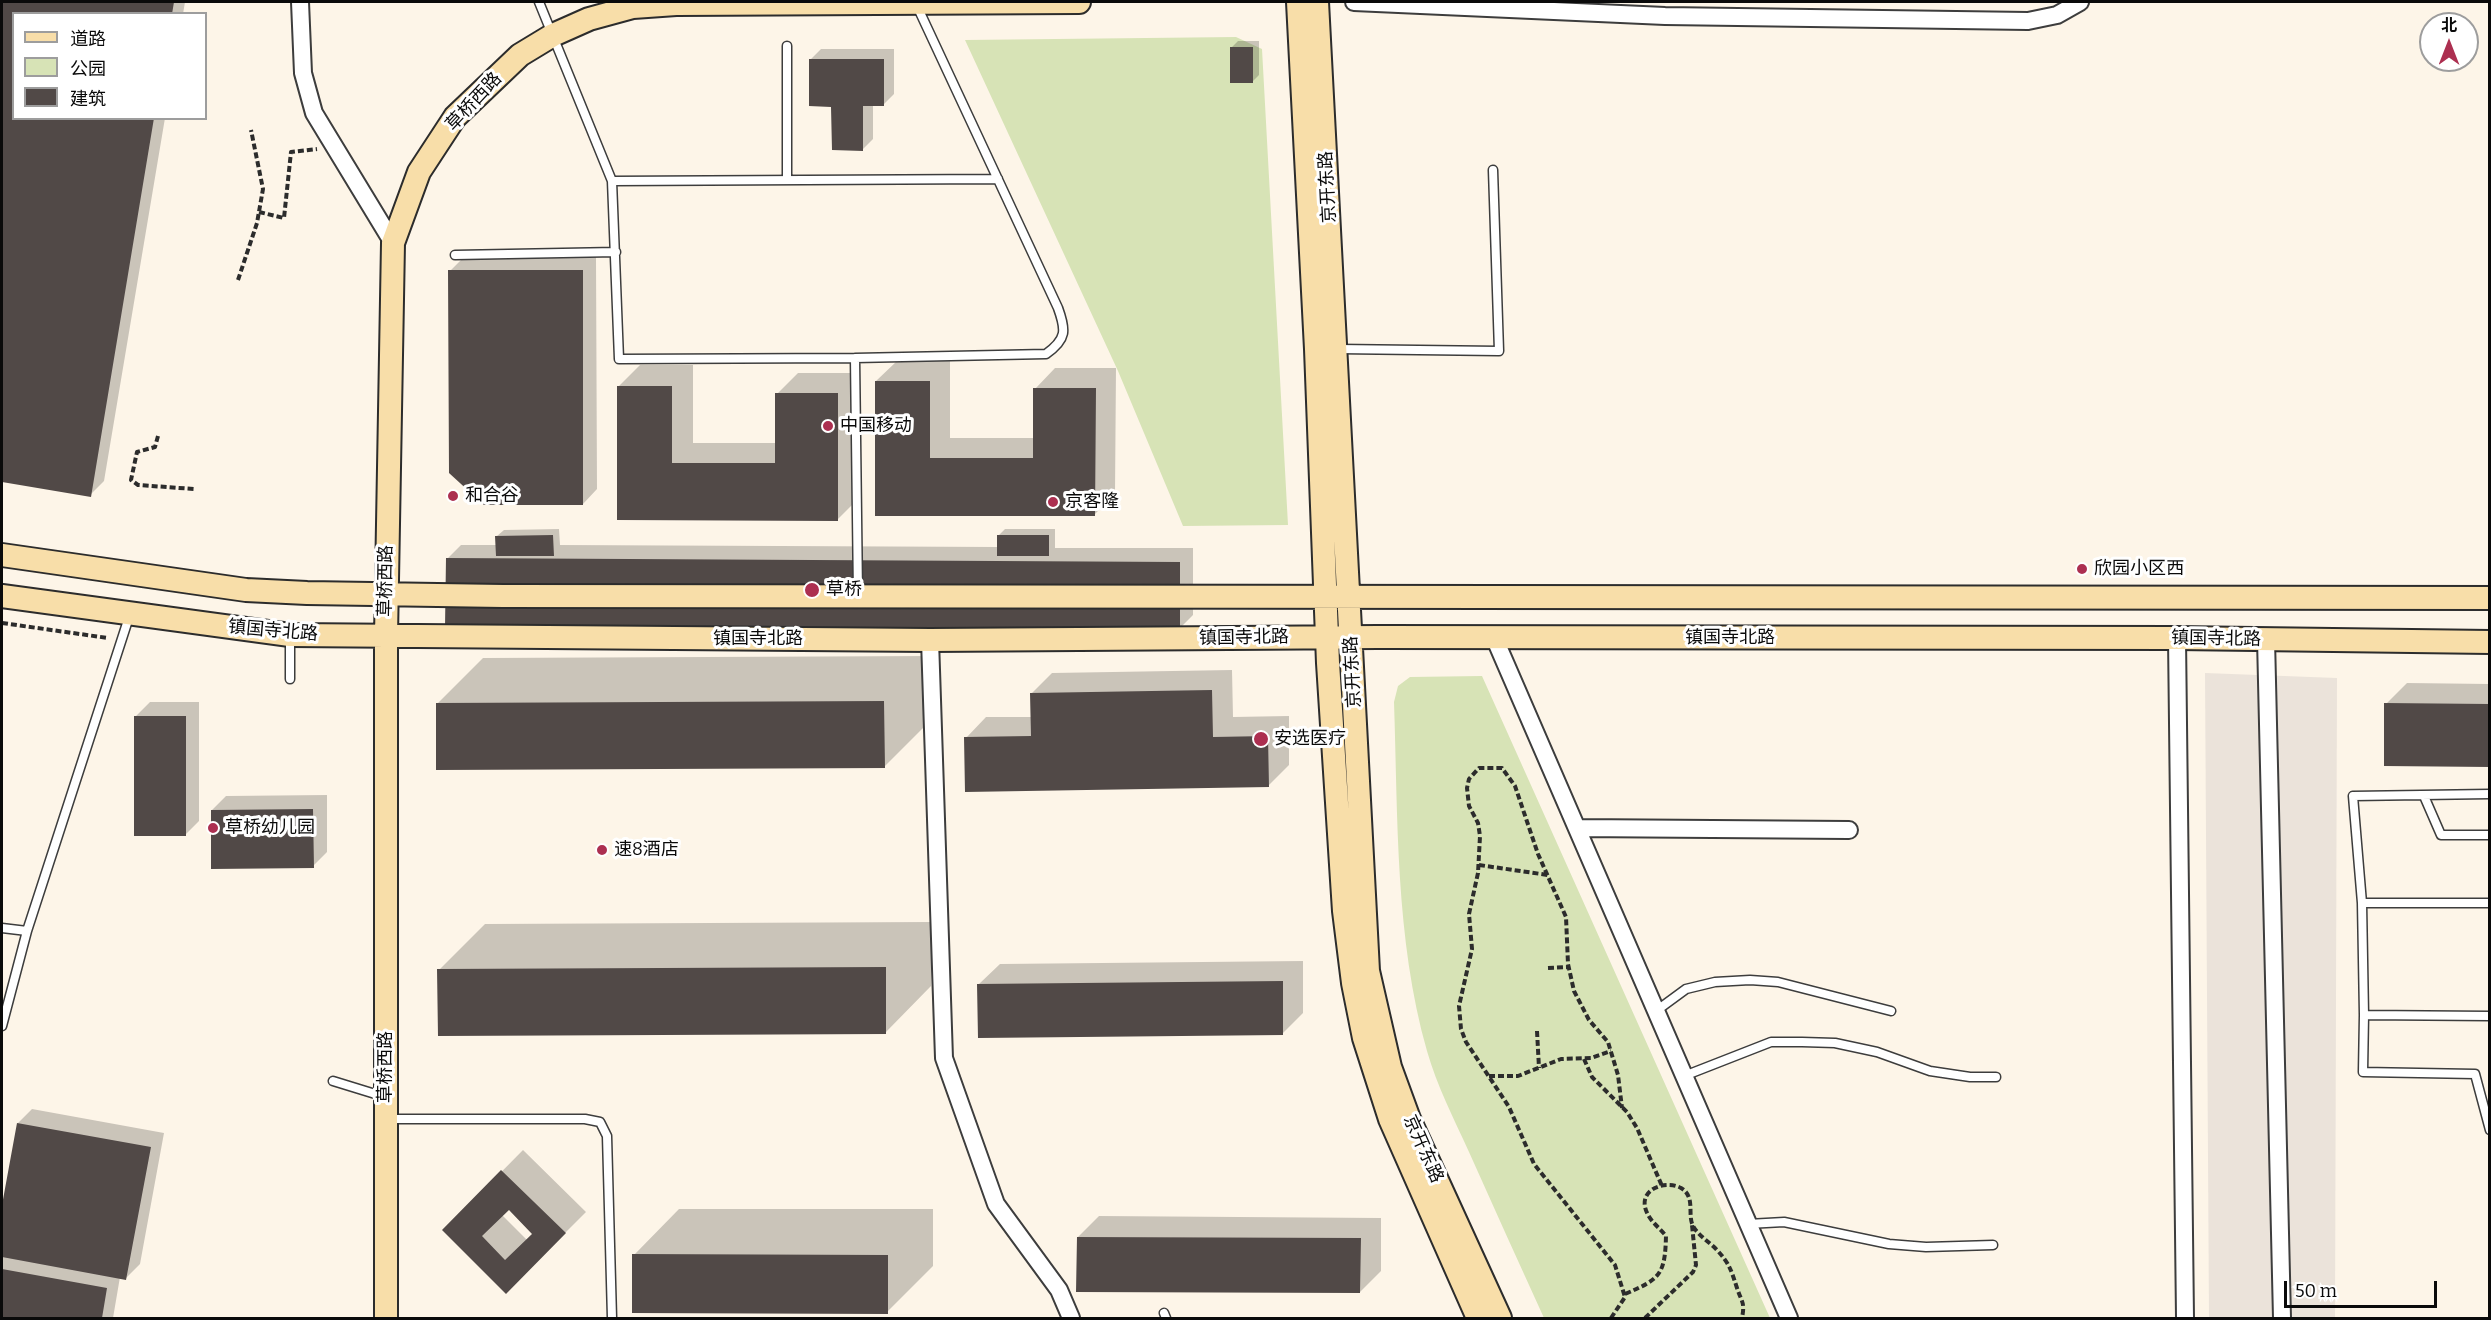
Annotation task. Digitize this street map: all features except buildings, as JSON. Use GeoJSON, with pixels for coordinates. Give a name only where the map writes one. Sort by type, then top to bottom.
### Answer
{"type":"FeatureCollection","features":[{"type":"Feature","properties":{"kind":"street"},"geometry":{"type":"LineString","coordinates":[[300,2],[303,73],[314,113],[393,243]]}},
{"type":"Feature","properties":{"kind":"street","name":"草桥西路"},"geometry":{"type":"LineString","coordinates":[[386,1318],[386,594],[393,243],[419,172],[454,117],[520,55],[553,35],[589,18],[633,7],[676,4],[1079,2]]}},
{"type":"Feature","properties":{"kind":"street","name":"京开东路"},"geometry":{"type":"LineString","coordinates":[[1298,2],[1349,597],[1368,970],[1390,1067],[1409,1119],[1500,1318]]}},
{"type":"Feature","properties":{"kind":"street","name":"京开东路"},"geometry":{"type":"LineString","coordinates":[[1317,2],[1327,349],[1327,637],[1344,911],[1353,983],[1364,1038],[1390,1119],[1478,1318]]}},
{"type":"Feature","properties":{"kind":"street"},"geometry":{"type":"LineString","coordinates":[[1354,2],[1665,16],[2028,21],[2057,15],[2080,2]]}},
{"type":"Feature","properties":{"kind":"street"},"geometry":{"type":"LineString","coordinates":[[2,555],[246,590],[307,593],[2490,598]]}},
{"type":"Feature","properties":{"kind":"street","name":"镇国寺北路"},"geometry":{"type":"LineString","coordinates":[[2,596],[290,635],[930,640],[1327,637],[2177,638],[2490,642]]}},
{"type":"Feature","properties":{"kind":"street"},"geometry":{"type":"LineString","coordinates":[[1494,637],[1789,1318]]}},
{"type":"Feature","properties":{"kind":"street"},"geometry":{"type":"LineString","coordinates":[[2177,638],[2185,1318]]}},
{"type":"Feature","properties":{"kind":"street"},"geometry":{"type":"LineString","coordinates":[[2266,639],[2282,1318]]}},
{"type":"Feature","properties":{"kind":"street"},"geometry":{"type":"LineString","coordinates":[[930,640],[944,1058],[996,1204],[1059,1290],[1071,1318]]}},
{"type":"Feature","properties":{"kind":"street"},"geometry":{"type":"LineString","coordinates":[[1576,828],[1849,830]]}},
{"type":"Feature","properties":{"kind":"lane"},"geometry":{"type":"LineString","coordinates":[[539,2],[612,181],[619,359],[1046,354],[1062,339],[1064,326],[1058,308],[915,2]]}},
{"type":"Feature","properties":{"kind":"lane"},"geometry":{"type":"LineString","coordinates":[[787,46],[787,180]]}},
{"type":"Feature","properties":{"kind":"lane"},"geometry":{"type":"LineString","coordinates":[[1327,349],[1499,351],[1493,170]]}},
{"type":"Feature","properties":{"kind":"lane"},"geometry":{"type":"LineString","coordinates":[[612,181],[998,179]]}},
{"type":"Feature","properties":{"kind":"lane"},"geometry":{"type":"LineString","coordinates":[[455,255],[616,252]]}},
{"type":"Feature","properties":{"kind":"lane"},"geometry":{"type":"LineString","coordinates":[[855,358],[858,596]]}},
{"type":"Feature","properties":{"kind":"lane"},"geometry":{"type":"LineString","coordinates":[[2,1026],[27,931],[130,614]]}},
{"type":"Feature","properties":{"kind":"lane"},"geometry":{"type":"LineString","coordinates":[[290,635],[290,679]]}},
{"type":"Feature","properties":{"kind":"lane"},"geometry":{"type":"LineString","coordinates":[[2490,794],[2353,796],[2362,903],[2363,1072],[2475,1074],[2490,1130]]}},
{"type":"Feature","properties":{"kind":"lane"},"geometry":{"type":"LineString","coordinates":[[2424,796],[2442,835],[2490,835]]}},
{"type":"Feature","properties":{"kind":"lane"},"geometry":{"type":"LineString","coordinates":[[2362,903],[2490,903]]}},
{"type":"Feature","properties":{"kind":"lane"},"geometry":{"type":"LineString","coordinates":[[2,928],[27,931]]}},
{"type":"Feature","properties":{"kind":"lane"},"geometry":{"type":"LineString","coordinates":[[1656,1011],[1686,989],[1715,982],[1750,980],[1778,982],[1891,1011]]}},
{"type":"Feature","properties":{"kind":"lane"},"geometry":{"type":"LineString","coordinates":[[2364,1015],[2490,1016]]}},
{"type":"Feature","properties":{"kind":"lane"},"geometry":{"type":"LineString","coordinates":[[1684,1076],[1771,1042],[1802,1042],[1835,1043],[1876,1052],[1930,1071],[1970,1077],[1996,1077]]}},
{"type":"Feature","properties":{"kind":"lane"},"geometry":{"type":"LineString","coordinates":[[333,1081],[386,1108],[585,1119],[600,1122],[607,1136],[612,1318]]}},
{"type":"Feature","properties":{"kind":"lane"},"geometry":{"type":"LineString","coordinates":[[1748,1224],[1784,1222],[1878,1242],[1926,1247],[1993,1245]]}},
{"type":"Feature","properties":{"kind":"path"},"geometry":{"type":"LineString","coordinates":[[238,280],[259,212],[263,189],[251,130]]}},
{"type":"Feature","properties":{"kind":"path"},"geometry":{"type":"LineString","coordinates":[[259,212],[284,218],[291,152],[335,147]]}},
{"type":"Feature","properties":{"kind":"path"},"geometry":{"type":"LineString","coordinates":[[158,436],[155,447],[137,452],[131,480],[138,485],[194,489]]}},
{"type":"Feature","properties":{"kind":"path"},"geometry":{"type":"LineString","coordinates":[[2,623],[111,638]]}},
{"type":"Feature","properties":{"kind":"path"},"geometry":{"type":"LineString","coordinates":[[1611,1318],[1623,1303],[1625,1294],[1615,1265],[1534,1164],[1520,1128],[1466,1042],[1458,1018],[1462,983],[1472,949],[1469,914],[1479,865],[1478,823],[1469,806],[1467,789],[1473,772],[1479,768],[1502,768],[1515,786],[1539,854],[1566,917],[1569,968],[1581,1007],[1608,1042],[1618,1075],[1622,1108]]}},
{"type":"Feature","properties":{"kind":"path"},"geometry":{"type":"LineString","coordinates":[[1479,865],[1548,875]]}},
{"type":"Feature","properties":{"kind":"path"},"geometry":{"type":"LineString","coordinates":[[1548,968],[1569,968]]}},
{"type":"Feature","properties":{"kind":"path"},"geometry":{"type":"LineString","coordinates":[[1537,1031],[1539,1068]]}},
{"type":"Feature","properties":{"kind":"path"},"geometry":{"type":"LineString","coordinates":[[1489,1076],[1511,1077],[1561,1059],[1584,1059],[1611,1052]]}},
{"type":"Feature","properties":{"kind":"path"},"geometry":{"type":"LineString","coordinates":[[1584,1059],[1592,1077],[1602,1090],[1622,1108],[1637,1128],[1662,1186]]}},
{"type":"Feature","properties":{"kind":"path"},"geometry":{"type":"LineString","coordinates":[[1625,1294],[1654,1281],[1664,1262],[1666,1236],[1648,1216],[1644,1200],[1650,1191],[1662,1186],[1680,1188],[1687,1193],[1696,1265],[1693,1272],[1645,1318]]}},
{"type":"Feature","properties":{"kind":"path"},"geometry":{"type":"LineString","coordinates":[[1692,1224],[1717,1250],[1734,1274],[1736,1286],[1744,1301],[1742,1318]]}},
{"type":"Feature","properties":{"kind":"green space"},"geometry":{"type":"Polygon","coordinates":[[[1236,37],[1262,49],[1288,525],[1183,526],[1118,371],[965,40],[1236,37]]]}},
{"type":"Feature","properties":{"kind":"green space"},"geometry":{"type":"Polygon","coordinates":[[[1482,676],[1770,1318],[1544,1318],[1446,1102],[1427,1051],[1409,965],[1400,878],[1394,702],[1398,686],[1410,677],[1482,676]]]}},
{"type":"Feature","properties":{"kind":"shaded area"},"geometry":{"type":"Polygon","coordinates":[[[2205,673],[2337,678],[2335,1318],[2209,1318],[2205,673]]]}},
{"type":"Feature","properties":{"kind":"place","name":"中国移动"},"geometry":{"type":"Point","coordinates":[828,426]}},
{"type":"Feature","properties":{"kind":"place","name":"和合谷"},"geometry":{"type":"Point","coordinates":[453,496]}},
{"type":"Feature","properties":{"kind":"place","name":"京客隆"},"geometry":{"type":"Point","coordinates":[1053,502]}},
{"type":"Feature","properties":{"kind":"place","name":"欣园小区西"},"geometry":{"type":"Point","coordinates":[2082,569]}},
{"type":"Feature","properties":{"kind":"place","name":"草桥"},"geometry":{"type":"Point","coordinates":[812,590]}},
{"type":"Feature","properties":{"kind":"place","name":"安选医疗"},"geometry":{"type":"Point","coordinates":[1261,739]}},
{"type":"Feature","properties":{"kind":"place","name":"草桥幼儿园"},"geometry":{"type":"Point","coordinates":[213,828]}},
{"type":"Feature","properties":{"kind":"place","name":"速8酒店"},"geometry":{"type":"Point","coordinates":[602,850]}}]}
